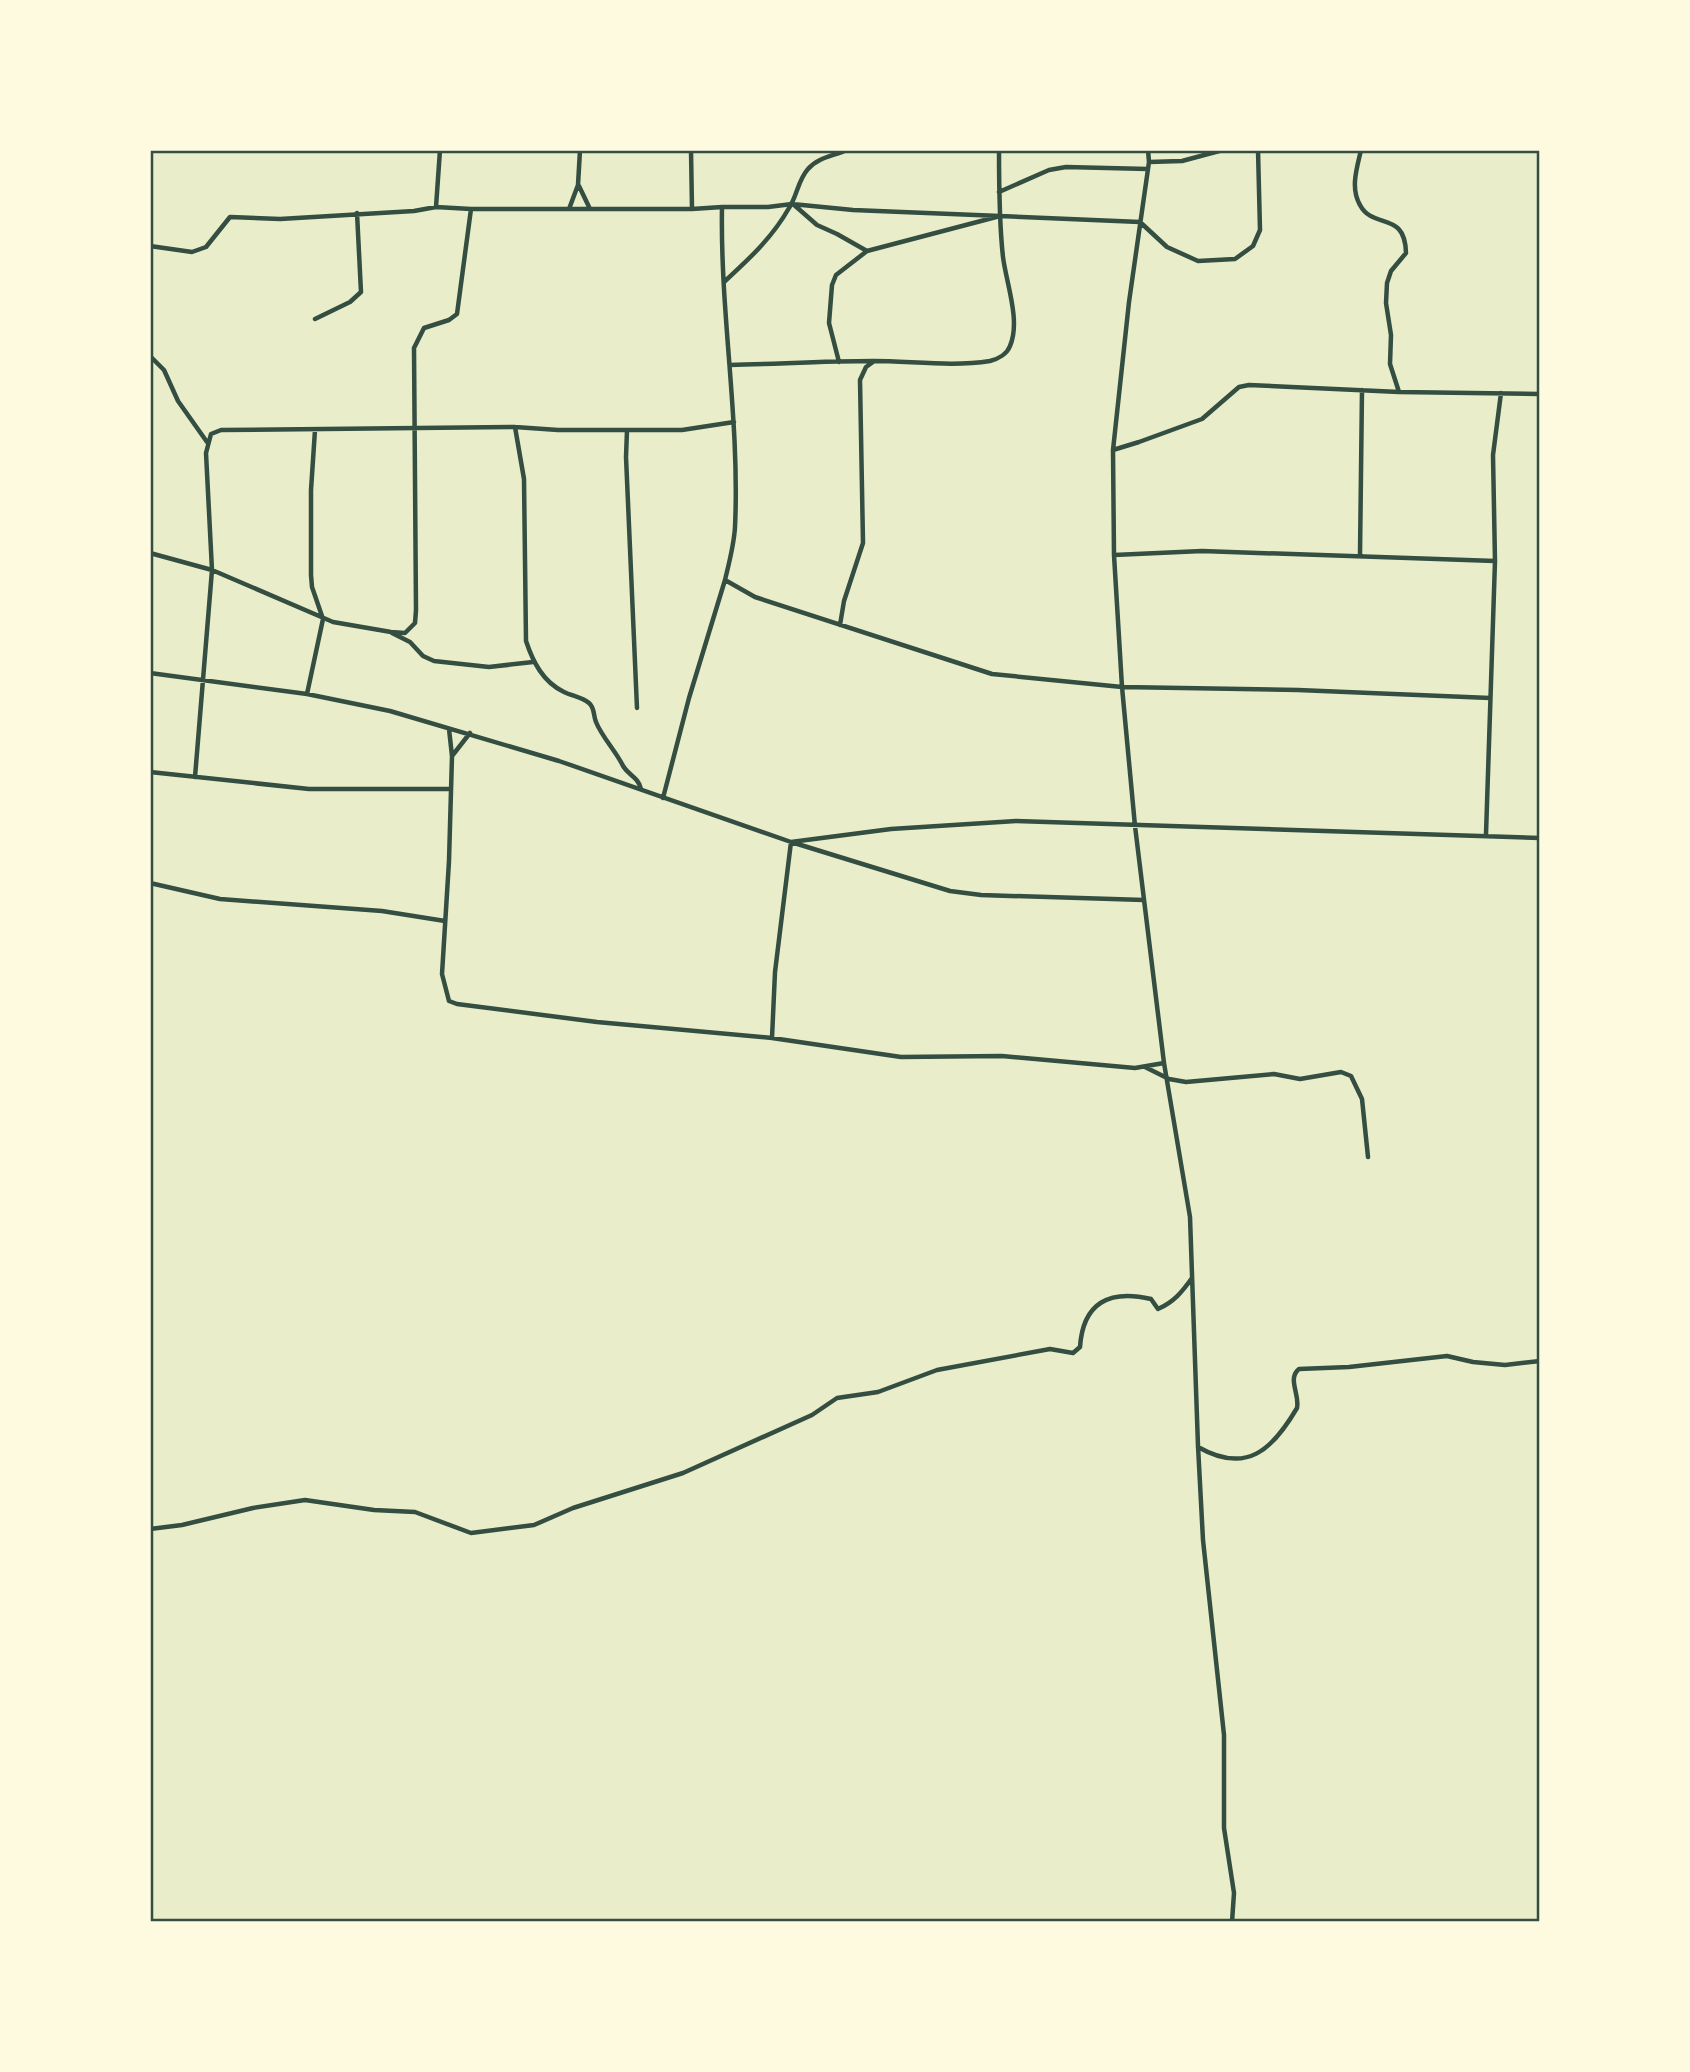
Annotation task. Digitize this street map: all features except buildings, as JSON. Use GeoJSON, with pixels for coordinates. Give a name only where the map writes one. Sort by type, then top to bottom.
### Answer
{"type":"FeatureCollection","features":[{"type":"Feature","properties":{"kind":"street"},"geometry":{"type":"LineString","coordinates":[[436,206],[440,150]]}},
{"type":"Feature","properties":{"kind":"street"},"geometry":{"type":"LineString","coordinates":[[569,209],[578,185],[580,150]]}},
{"type":"Feature","properties":{"kind":"street"},"geometry":{"type":"LineString","coordinates":[[691,150],[692,209]]}},
{"type":"Feature","properties":{"kind":"street"},"geometry":{"type":"LineString","coordinates":[[723,283],[775,232],[792,204],[799,182],[808,168],[818,160],[847,150]]}},
{"type":"Feature","properties":{"kind":"street"},"geometry":{"type":"LineString","coordinates":[[730,365],[874,361],[954,363],[992,360],[1003,356],[1011,345],[1013,323],[1012,300],[1003,258],[999,150]]}},
{"type":"Feature","properties":{"kind":"street"},"geometry":{"type":"LineString","coordinates":[[1148,150],[1149,162],[1129,302],[1113,450],[1114,555],[1122,687],[1135,826],[1164,1063],[1169,1079],[1191,1217],[1203,1540],[1224,1735],[1224,1828],[1234,1893],[1232,1922]]}},
{"type":"Feature","properties":{"kind":"street"},"geometry":{"type":"LineString","coordinates":[[1149,162],[1182,161],[1223,150]]}},
{"type":"Feature","properties":{"kind":"street"},"geometry":{"type":"LineString","coordinates":[[150,246],[192,252],[206,247],[230,217],[237,216],[279,219],[414,211],[436,206],[471,209],[692,209],[792,204],[853,210],[1140,222],[1167,247],[1198,261],[1235,259],[1253,246],[1260,230],[1258,150]]}},
{"type":"Feature","properties":{"kind":"street"},"geometry":{"type":"LineString","coordinates":[[1361,150],[1355,176],[1360,206],[1366,212],[1396,226],[1406,242],[1406,253],[1391,271],[1387,283],[1386,303],[1391,335],[1390,364],[1399,392]]}},
{"type":"Feature","properties":{"kind":"street"},"geometry":{"type":"LineString","coordinates":[[999,191],[1049,170],[1066,167],[1148,169]]}},
{"type":"Feature","properties":{"kind":"street"},"geometry":{"type":"LineString","coordinates":[[578,185],[590,209]]}},
{"type":"Feature","properties":{"kind":"street"},"geometry":{"type":"LineString","coordinates":[[792,204],[817,226],[837,233],[867,251]]}},
{"type":"Feature","properties":{"kind":"street"},"geometry":{"type":"LineString","coordinates":[[663,798],[689,698],[725,580],[735,529],[734,422],[723,283],[722,207]]}},
{"type":"Feature","properties":{"kind":"street"},"geometry":{"type":"LineString","coordinates":[[150,553],[212,570],[323,618],[405,633],[415,623],[414,348],[424,328],[449,320],[457,314],[471,209]]}},
{"type":"Feature","properties":{"kind":"street"},"geometry":{"type":"LineString","coordinates":[[315,319],[350,302],[361,292],[357,213]]}},
{"type":"Feature","properties":{"kind":"street"},"geometry":{"type":"LineString","coordinates":[[839,362],[829,323],[832,285],[836,275],[867,251],[1000,216]]}},
{"type":"Feature","properties":{"kind":"street"},"geometry":{"type":"LineString","coordinates":[[150,356],[164,370],[178,401],[207,442]]}},
{"type":"Feature","properties":{"kind":"street"},"geometry":{"type":"LineString","coordinates":[[841,625],[844,601],[863,543],[860,380],[866,367],[874,361]]}},
{"type":"Feature","properties":{"kind":"street"},"geometry":{"type":"LineString","coordinates":[[1113,450],[1202,419],[1239,387],[1539,394]]}},
{"type":"Feature","properties":{"kind":"street"},"geometry":{"type":"LineString","coordinates":[[1360,555],[1362,390]]}},
{"type":"Feature","properties":{"kind":"street"},"geometry":{"type":"LineString","coordinates":[[1486,834],[1494,561],[1493,455],[1501,393]]}},
{"type":"Feature","properties":{"kind":"street"},"geometry":{"type":"LineString","coordinates":[[195,777],[212,570],[207,442],[211,434],[221,430],[515,427],[558,430],[682,430],[734,422]]}},
{"type":"Feature","properties":{"kind":"street"},"geometry":{"type":"LineString","coordinates":[[515,427],[524,479],[526,641],[533,662],[562,692],[590,703],[596,723],[623,767],[640,782],[641,790]]}},
{"type":"Feature","properties":{"kind":"street"},"geometry":{"type":"LineString","coordinates":[[627,429],[625,457],[637,708]]}},
{"type":"Feature","properties":{"kind":"street"},"geometry":{"type":"LineString","coordinates":[[307,694],[323,618],[312,587],[311,490],[315,430]]}},
{"type":"Feature","properties":{"kind":"street"},"geometry":{"type":"LineString","coordinates":[[1114,555],[1202,551],[1494,561]]}},
{"type":"Feature","properties":{"kind":"street"},"geometry":{"type":"LineString","coordinates":[[725,580],[755,597],[992,674],[1122,687],[1298,690],[1490,698]]}},
{"type":"Feature","properties":{"kind":"street"},"geometry":{"type":"LineString","coordinates":[[391,632],[410,642],[423,656],[435,661],[489,667],[533,662]]}},
{"type":"Feature","properties":{"kind":"street"},"geometry":{"type":"LineString","coordinates":[[150,673],[307,694],[390,711],[470,733],[791,842],[950,891],[981,895],[1144,900]]}},
{"type":"Feature","properties":{"kind":"street"},"geometry":{"type":"LineString","coordinates":[[449,729],[452,756],[442,974],[449,1001],[597,1022],[772,1038],[901,1056],[1002,1056],[1145,1067],[1164,1063]]}},
{"type":"Feature","properties":{"kind":"street"},"geometry":{"type":"LineString","coordinates":[[452,756],[470,733]]}},
{"type":"Feature","properties":{"kind":"street"},"geometry":{"type":"LineString","coordinates":[[150,772],[309,789],[449,789]]}},
{"type":"Feature","properties":{"kind":"street"},"geometry":{"type":"LineString","coordinates":[[791,842],[891,829],[1016,821],[1486,834],[1539,838]]}},
{"type":"Feature","properties":{"kind":"street"},"geometry":{"type":"LineString","coordinates":[[772,1038],[775,972],[791,842]]}},
{"type":"Feature","properties":{"kind":"street"},"geometry":{"type":"LineString","coordinates":[[150,883],[220,899],[382,911],[445,921]]}},
{"type":"Feature","properties":{"kind":"street"},"geometry":{"type":"LineString","coordinates":[[1145,1067],[1169,1079],[1185,1082],[1275,1074],[1300,1079],[1341,1072],[1351,1076],[1362,1099],[1368,1157]]}},
{"type":"Feature","properties":{"kind":"street"},"geometry":{"type":"LineString","coordinates":[[150,1528],[183,1525],[253,1507],[305,1500],[374,1510],[415,1512],[471,1533],[534,1525],[573,1508],[683,1473],[812,1415],[837,1398],[878,1392],[937,1370],[1051,1349],[1073,1353],[1080,1347],[1080,1335],[1091,1309],[1096,1305],[1136,1296],[1151,1299],[1158,1309],[1175,1299],[1192,1278]]}},
{"type":"Feature","properties":{"kind":"street"},"geometry":{"type":"LineString","coordinates":[[1198,1446],[1238,1460],[1272,1444],[1299,1403],[1293,1378],[1299,1369],[1349,1367],[1447,1356],[1505,1366],[1539,1361]]}}]}
